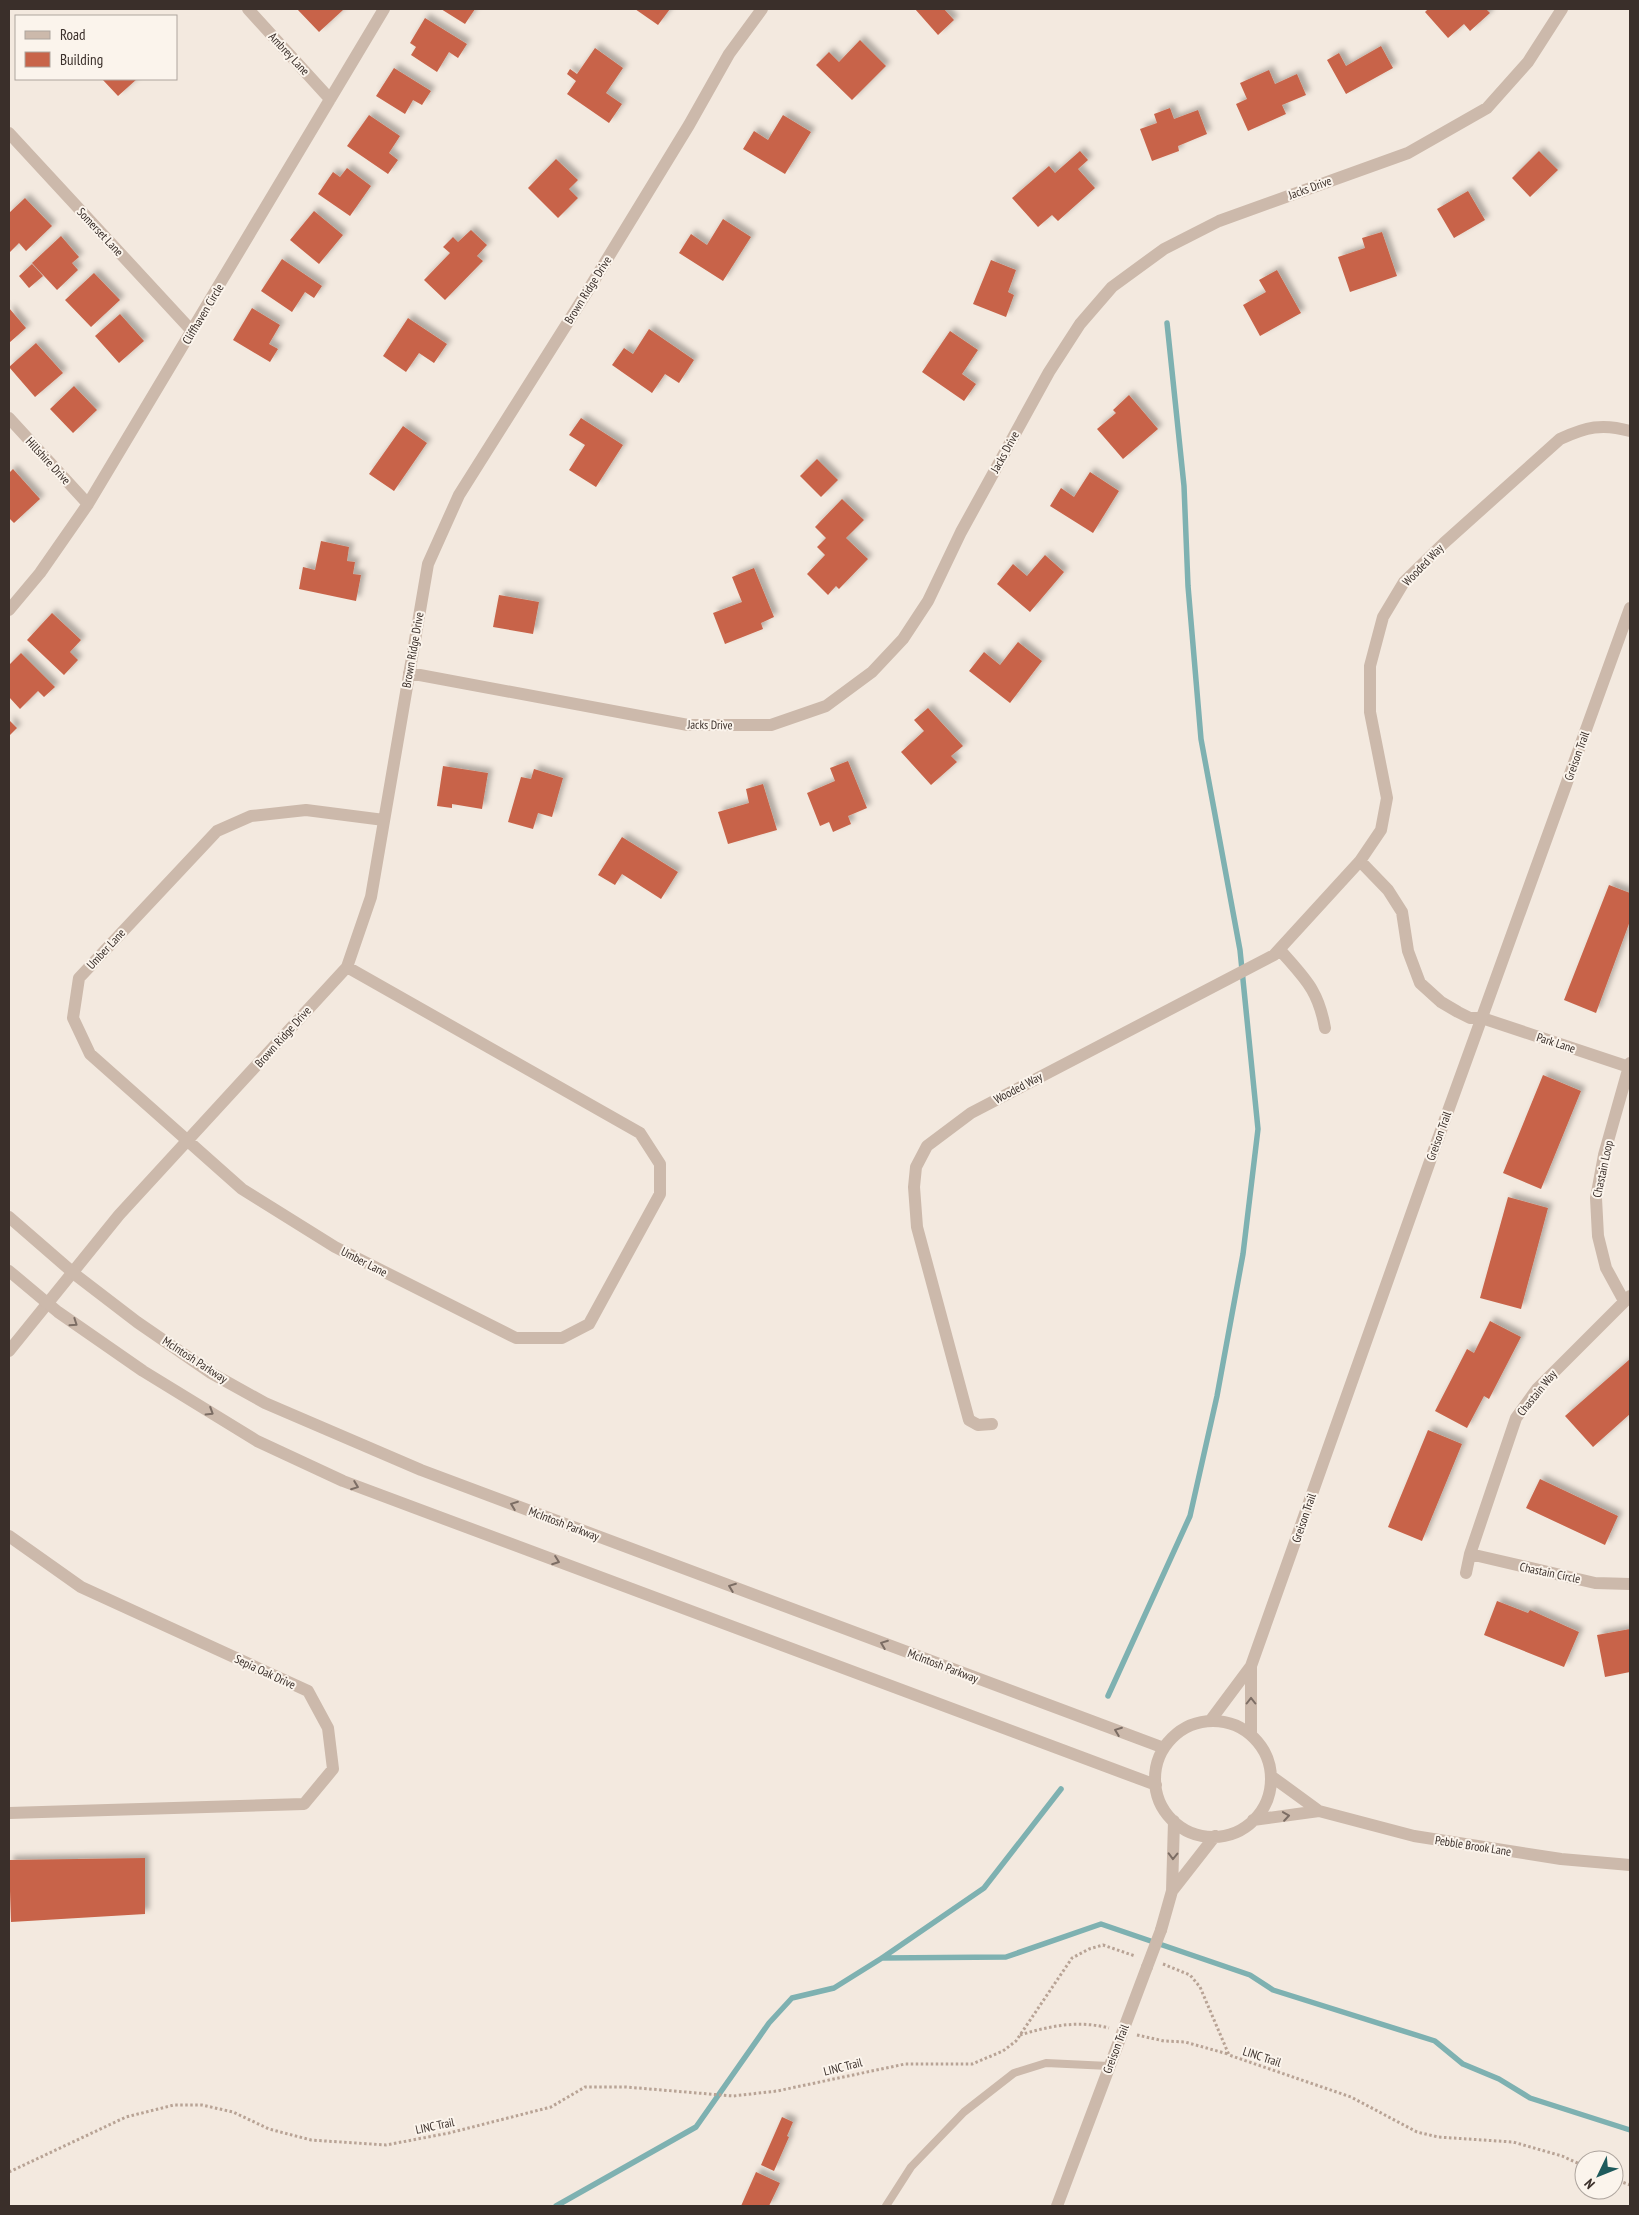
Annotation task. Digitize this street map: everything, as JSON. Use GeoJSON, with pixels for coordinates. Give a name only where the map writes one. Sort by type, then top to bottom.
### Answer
{"type":"FeatureCollection","features":[{"type":"Feature","properties":{"kind":"street","name":"Ambrey Lane"},"geometry":{"type":"LineString","coordinates":[[248,9],[330,99]]}},
{"type":"Feature","properties":{"kind":"street","name":"Cliffhaven Circle"},"geometry":{"type":"LineString","coordinates":[[9,610],[40,573],[88,504],[384,9]]}},
{"type":"Feature","properties":{"kind":"street","name":"Brown Ridge Drive"},"geometry":{"type":"LineString","coordinates":[[9,1351],[119,1215],[347,967],[372,897],[428,564],[459,494],[587,292],[689,125],[729,54],[762,9]]}},
{"type":"Feature","properties":{"kind":"street","name":"Jacks Drive"},"geometry":{"type":"LineString","coordinates":[[409,673],[688,725],[771,725],[826,706],[872,672],[903,639],[928,601],[961,532],[1049,372],[1080,324],[1112,287],[1164,249],[1219,221],[1408,152],[1488,108],[1528,62],[1562,9]]}},
{"type":"Feature","properties":{"kind":"street","name":"Somerset Lane"},"geometry":{"type":"LineString","coordinates":[[9,133],[192,331]]}},
{"type":"Feature","properties":{"kind":"street","name":"Hillshire Drive"},"geometry":{"type":"LineString","coordinates":[[9,418],[88,504]]}},
{"type":"Feature","properties":{"kind":"street","name":"Wooded Way"},"geometry":{"type":"LineString","coordinates":[[992,1424],[978,1425],[969,1420],[917,1227],[914,1186],[916,1167],[926,1146],[945,1130],[971,1113],[1253,968],[1280,950],[1360,861],[1382,830],[1387,798],[1370,712],[1370,666],[1384,617],[1404,582],[1444,543],[1560,439],[1580,429],[1609,425],[1630,431]]}},
{"type":"Feature","properties":{"kind":"street","name":"Greison Trail"},"geometry":{"type":"LineString","coordinates":[[1210,1721],[1251,1666],[1630,608]]}},
{"type":"Feature","properties":{"kind":"street","name":"Umber Lane"},"geometry":{"type":"LineString","coordinates":[[347,967],[640,1133],[660,1164],[660,1194],[589,1324],[562,1338],[516,1338],[335,1247],[242,1189],[188,1142],[90,1054],[74,1018],[79,978],[217,831],[251,816],[306,810],[384,820]]}},
{"type":"Feature","properties":{"kind":"street"},"geometry":{"type":"LineString","coordinates":[[1360,861],[1388,890],[1402,912],[1408,951],[1420,984],[1440,1002],[1458,1012],[1470,1018],[1482,1018]]}},
{"type":"Feature","properties":{"kind":"street"},"geometry":{"type":"LineString","coordinates":[[1280,950],[1312,987],[1318,999],[1325,1028]]}},
{"type":"Feature","properties":{"kind":"street","name":"Park Lane"},"geometry":{"type":"LineString","coordinates":[[1482,1018],[1630,1065]]}},
{"type":"Feature","properties":{"kind":"street","name":"Chastain Loop"},"geometry":{"type":"LineString","coordinates":[[1627,1298],[1606,1268],[1598,1236],[1596,1198],[1604,1155],[1630,1065]]}},
{"type":"Feature","properties":{"kind":"street","name":"McIntosh Parkway"},"geometry":{"type":"LineString","coordinates":[[9,1217],[72,1272],[137,1322],[212,1373],[300,1418],[422,1470],[1164,1748]]}},
{"type":"Feature","properties":{"kind":"street"},"geometry":{"type":"LineString","coordinates":[[9,1271],[47,1304],[143,1370],[257,1441],[343,1481],[1156,1785]]}},
{"type":"Feature","properties":{"kind":"street","name":"Chastain Way"},"geometry":{"type":"LineString","coordinates":[[1466,1573],[1470,1554],[1516,1418],[1537,1389],[1627,1298]]}},
{"type":"Feature","properties":{"kind":"street","name":"Sepia Oak Drive"},"geometry":{"type":"LineString","coordinates":[[9,1536],[81,1588],[308,1691],[328,1728],[333,1769],[304,1804],[9,1813]]}},
{"type":"Feature","properties":{"kind":"street","name":"Chastain Circle"},"geometry":{"type":"LineString","coordinates":[[1470,1554],[1595,1583],[1630,1584]]}},
{"type":"Feature","properties":{"kind":"street","name":"Greison Trail"},"geometry":{"type":"LineString","coordinates":[[1251,1666],[1251,1735]]}},
{"type":"Feature","properties":{"kind":"street"},"geometry":{"type":"LineString","coordinates":[[1210,1721],[1232,1724],[1251,1735],[1265,1754],[1271,1776],[1270,1792],[1264,1807],[1253,1820],[1229,1834],[1215,1836],[1200,1835],[1186,1830],[1174,1821],[1165,1810],[1156,1785],[1157,1766],[1164,1748],[1176,1734],[1192,1725],[1210,1721]]}},
{"type":"Feature","properties":{"kind":"street","name":"Pebble Brook Lane"},"geometry":{"type":"LineString","coordinates":[[1271,1776],[1319,1811],[1414,1836],[1561,1859],[1630,1865]]}},
{"type":"Feature","properties":{"kind":"street","name":"Pebble Brook Lane"},"geometry":{"type":"LineString","coordinates":[[1253,1820],[1319,1811]]}},
{"type":"Feature","properties":{"kind":"street","name":"Greison Trail"},"geometry":{"type":"LineString","coordinates":[[1057,2206],[1151,1965],[1172,1891],[1174,1821]]}},
{"type":"Feature","properties":{"kind":"street","name":"Greison Trail"},"geometry":{"type":"LineString","coordinates":[[1172,1891],[1215,1836]]}},
{"type":"Feature","properties":{"kind":"lane"},"geometry":{"type":"LineString","coordinates":[[886,2206],[910,2167],[964,2112],[1014,2073],[1046,2063],[1110,2066]]}},
{"type":"Feature","properties":{"kind":"path","name":"LINC Trail"},"geometry":{"type":"LineString","coordinates":[[9,2172],[126,2117],[174,2105],[202,2105],[232,2112],[269,2129],[311,2140],[386,2145],[449,2133],[550,2107],[584,2087],[626,2087],[733,2096],[777,2090],[905,2064],[972,2064],[1003,2051],[1016,2041],[1072,1958],[1089,1949],[1103,1946],[1138,1956]]}},
{"type":"Feature","properties":{"kind":"path","name":"LINC Trail"},"geometry":{"type":"LineString","coordinates":[[1151,1965],[1190,1976],[1200,1988],[1229,2054],[1351,2097],[1417,2132],[1438,2137],[1514,2142],[1574,2161]]}},
{"type":"Feature","properties":{"kind":"building"},"geometry":{"type":"Polygon","coordinates":[[[297,9],[342,9],[343,10],[319,32],[297,9]]]}},
{"type":"Feature","properties":{"kind":"building"},"geometry":{"type":"Polygon","coordinates":[[[441,9],[475,9],[465,24],[441,9]]]}},
{"type":"Feature","properties":{"kind":"building"},"geometry":{"type":"Polygon","coordinates":[[[635,9],[670,9],[658,25],[635,9]]]}},
{"type":"Feature","properties":{"kind":"building"},"geometry":{"type":"Polygon","coordinates":[[[915,9],[944,9],[954,20],[938,35],[915,9]]]}},
{"type":"Feature","properties":{"kind":"building"},"geometry":{"type":"Polygon","coordinates":[[[1428,9],[1486,9],[1490,13],[1470,31],[1464,24],[1448,38],[1425,12],[1428,9]]]}},
{"type":"Feature","properties":{"kind":"building"},"geometry":{"type":"Polygon","coordinates":[[[425,18],[467,44],[458,58],[449,52],[437,72],[411,55],[416,47],[410,43],[425,18]]]}},
{"type":"Feature","properties":{"kind":"building"},"geometry":{"type":"Polygon","coordinates":[[[860,40],[886,66],[852,100],[816,65],[829,52],[839,62],[860,40]]]}},
{"type":"Feature","properties":{"kind":"building"},"geometry":{"type":"Polygon","coordinates":[[[1381,46],[1393,68],[1346,94],[1327,60],[1339,53],[1346,66],[1381,46]]]}},
{"type":"Feature","properties":{"kind":"building"},"geometry":{"type":"Polygon","coordinates":[[[595,48],[623,68],[606,93],[622,104],[609,123],[567,94],[576,81],[567,74],[570,69],[577,74],[595,48]]]}},
{"type":"Feature","properties":{"kind":"building"},"geometry":{"type":"Polygon","coordinates":[[[394,68],[431,91],[422,105],[413,100],[405,114],[376,96],[394,68]]]}},
{"type":"Feature","properties":{"kind":"building"},"geometry":{"type":"Polygon","coordinates":[[[1269,70],[1275,84],[1297,74],[1306,95],[1282,105],[1286,114],[1248,131],[1236,104],[1247,99],[1240,83],[1269,70]]]}},
{"type":"Feature","properties":{"kind":"building"},"geometry":{"type":"Polygon","coordinates":[[[103,80],[136,80],[118,96],[103,80]]]}},
{"type":"Feature","properties":{"kind":"building"},"geometry":{"type":"Polygon","coordinates":[[[1170,108],[1174,119],[1198,110],[1207,134],[1178,146],[1179,151],[1152,161],[1140,129],[1157,123],[1154,114],[1170,108]]]}},
{"type":"Feature","properties":{"kind":"building"},"geometry":{"type":"Polygon","coordinates":[[[369,115],[400,136],[389,153],[398,160],[388,174],[347,146],[369,115]]]}},
{"type":"Feature","properties":{"kind":"building"},"geometry":{"type":"Polygon","coordinates":[[[783,115],[811,132],[785,174],[743,149],[754,131],[768,140],[783,115]]]}},
{"type":"Feature","properties":{"kind":"building"},"geometry":{"type":"Polygon","coordinates":[[[1080,151],[1088,160],[1078,169],[1095,188],[1058,221],[1052,215],[1038,227],[1012,198],[1049,166],[1055,173],[1080,151]]]}},
{"type":"Feature","properties":{"kind":"building"},"geometry":{"type":"Polygon","coordinates":[[[1539,151],[1558,170],[1530,197],[1512,178],[1539,151]]]}},
{"type":"Feature","properties":{"kind":"building"},"geometry":{"type":"Polygon","coordinates":[[[556,159],[578,180],[569,189],[578,198],[558,218],[528,188],[556,159]]]}},
{"type":"Feature","properties":{"kind":"building"},"geometry":{"type":"Polygon","coordinates":[[[347,168],[371,186],[350,216],[318,194],[333,172],[340,177],[347,168]]]}},
{"type":"Feature","properties":{"kind":"building"},"geometry":{"type":"Polygon","coordinates":[[[1468,191],[1485,220],[1454,238],[1437,209],[1468,191]]]}},
{"type":"Feature","properties":{"kind":"building"},"geometry":{"type":"Polygon","coordinates":[[[25,198],[52,226],[26,251],[19,243],[9,253],[9,213],[25,198]]]}},
{"type":"Feature","properties":{"kind":"building"},"geometry":{"type":"Polygon","coordinates":[[[314,211],[343,235],[319,264],[290,240],[314,211]]]}},
{"type":"Feature","properties":{"kind":"building"},"geometry":{"type":"Polygon","coordinates":[[[723,219],[751,237],[723,281],[679,253],[691,234],[707,245],[723,219]]]}},
{"type":"Feature","properties":{"kind":"building"},"geometry":{"type":"Polygon","coordinates":[[[471,230],[487,245],[477,256],[483,261],[445,300],[424,280],[450,253],[443,247],[453,237],[458,242],[471,230]]]}},
{"type":"Feature","properties":{"kind":"building"},"geometry":{"type":"Polygon","coordinates":[[[1382,232],[1397,276],[1350,292],[1338,257],[1365,248],[1362,238],[1382,232]]]}},
{"type":"Feature","properties":{"kind":"building"},"geometry":{"type":"Polygon","coordinates":[[[61,236],[79,257],[72,263],[78,270],[57,290],[32,263],[61,236]]]}},
{"type":"Feature","properties":{"kind":"building"},"geometry":{"type":"Polygon","coordinates":[[[282,259],[322,286],[314,298],[305,292],[292,312],[261,291],[282,259]]]}},
{"type":"Feature","properties":{"kind":"building"},"geometry":{"type":"Polygon","coordinates":[[[991,260],[1016,270],[1008,292],[1014,295],[1006,317],[973,304],[991,260]]]}},
{"type":"Feature","properties":{"kind":"building"},"geometry":{"type":"Polygon","coordinates":[[[32,264],[43,276],[29,288],[19,276],[32,264]]]}},
{"type":"Feature","properties":{"kind":"building"},"geometry":{"type":"Polygon","coordinates":[[[1277,270],[1301,313],[1260,336],[1243,305],[1266,292],[1259,280],[1277,270]]]}},
{"type":"Feature","properties":{"kind":"building"},"geometry":{"type":"Polygon","coordinates":[[[94,273],[120,300],[91,327],[65,300],[94,273]]]}},
{"type":"Feature","properties":{"kind":"building"},"geometry":{"type":"Polygon","coordinates":[[[9,308],[26,328],[9,343],[9,308]]]}},
{"type":"Feature","properties":{"kind":"building"},"geometry":{"type":"Polygon","coordinates":[[[252,308],[280,325],[269,344],[278,349],[270,362],[233,340],[252,308]]]}},
{"type":"Feature","properties":{"kind":"building"},"geometry":{"type":"Polygon","coordinates":[[[120,314],[144,341],[119,363],[95,336],[120,314]]]}},
{"type":"Feature","properties":{"kind":"building"},"geometry":{"type":"Polygon","coordinates":[[[408,318],[447,344],[434,363],[419,353],[406,372],[383,356],[408,318]]]}},
{"type":"Feature","properties":{"kind":"building"},"geometry":{"type":"Polygon","coordinates":[[[649,329],[694,360],[679,383],[665,374],[652,393],[612,365],[624,348],[633,354],[649,329]]]}},
{"type":"Feature","properties":{"kind":"building"},"geometry":{"type":"Polygon","coordinates":[[[950,331],[978,350],[962,374],[976,384],[964,401],[922,372],[950,331]]]}},
{"type":"Feature","properties":{"kind":"building"},"geometry":{"type":"Polygon","coordinates":[[[36,343],[63,373],[35,397],[9,367],[36,343]]]}},
{"type":"Feature","properties":{"kind":"building"},"geometry":{"type":"Polygon","coordinates":[[[74,386],[97,410],[73,433],[50,409],[74,386]]]}},
{"type":"Feature","properties":{"kind":"building"},"geometry":{"type":"Polygon","coordinates":[[[1129,395],[1158,429],[1123,459],[1097,429],[1116,413],[1113,410],[1129,395]]]}},
{"type":"Feature","properties":{"kind":"building"},"geometry":{"type":"Polygon","coordinates":[[[581,418],[623,445],[596,487],[569,470],[585,445],[569,435],[581,418]]]}},
{"type":"Feature","properties":{"kind":"building"},"geometry":{"type":"Polygon","coordinates":[[[403,426],[427,443],[394,491],[369,474],[403,426]]]}},
{"type":"Feature","properties":{"kind":"building"},"geometry":{"type":"Polygon","coordinates":[[[817,459],[838,480],[821,497],[800,476],[817,459]]]}},
{"type":"Feature","properties":{"kind":"building"},"geometry":{"type":"Polygon","coordinates":[[[13,469],[40,499],[14,523],[9,518],[9,473],[13,469]]]}},
{"type":"Feature","properties":{"kind":"building"},"geometry":{"type":"Polygon","coordinates":[[[1090,472],[1119,491],[1093,533],[1050,506],[1061,488],[1074,497],[1090,472]]]}},
{"type":"Feature","properties":{"kind":"building"},"geometry":{"type":"Polygon","coordinates":[[[842,499],[864,520],[846,538],[868,559],[839,589],[836,586],[828,595],[807,574],[825,555],[817,547],[826,538],[815,527],[842,499]]]}},
{"type":"Feature","properties":{"kind":"building"},"geometry":{"type":"Polygon","coordinates":[[[321,541],[349,547],[347,561],[355,562],[353,574],[361,575],[356,601],[299,589],[303,567],[315,570],[321,541]]]}},
{"type":"Feature","properties":{"kind":"building"},"geometry":{"type":"Polygon","coordinates":[[[1045,555],[1064,572],[1030,612],[997,584],[1013,564],[1027,576],[1045,555]]]}},
{"type":"Feature","properties":{"kind":"building"},"geometry":{"type":"Polygon","coordinates":[[[754,568],[774,617],[761,623],[763,629],[725,644],[713,613],[742,602],[732,577],[754,568]]]}},
{"type":"Feature","properties":{"kind":"building"},"geometry":{"type":"Polygon","coordinates":[[[499,595],[539,602],[533,634],[493,627],[499,595]]]}},
{"type":"Feature","properties":{"kind":"building"},"geometry":{"type":"Polygon","coordinates":[[[52,613],[81,640],[70,652],[78,660],[64,675],[27,640],[52,613]]]}},
{"type":"Feature","properties":{"kind":"building"},"geometry":{"type":"Polygon","coordinates":[[[1018,642],[1042,661],[1010,703],[969,671],[984,652],[1000,665],[1018,642]]]}},
{"type":"Feature","properties":{"kind":"building"},"geometry":{"type":"Polygon","coordinates":[[[21,653],[55,687],[44,697],[38,691],[20,709],[9,697],[9,665],[21,653]]]}},
{"type":"Feature","properties":{"kind":"building"},"geometry":{"type":"Polygon","coordinates":[[[928,708],[963,746],[951,756],[957,762],[931,785],[901,752],[924,731],[914,720],[928,708]]]}},
{"type":"Feature","properties":{"kind":"building"},"geometry":{"type":"Polygon","coordinates":[[[9,720],[17,728],[9,736],[9,720]]]}},
{"type":"Feature","properties":{"kind":"building"},"geometry":{"type":"Polygon","coordinates":[[[848,761],[867,808],[848,816],[851,824],[833,832],[829,822],[820,826],[807,793],[835,781],[830,768],[848,761]]]}},
{"type":"Feature","properties":{"kind":"building"},"geometry":{"type":"Polygon","coordinates":[[[443,766],[488,773],[482,809],[452,804],[452,808],[437,806],[443,766]]]}},
{"type":"Feature","properties":{"kind":"building"},"geometry":{"type":"Polygon","coordinates":[[[534,769],[563,778],[552,817],[538,813],[533,829],[508,822],[521,777],[531,779],[534,769]]]}},
{"type":"Feature","properties":{"kind":"building"},"geometry":{"type":"Polygon","coordinates":[[[763,784],[777,830],[728,844],[718,812],[749,803],[746,789],[763,784]]]}},
{"type":"Feature","properties":{"kind":"building"},"geometry":{"type":"Polygon","coordinates":[[[622,837],[678,872],[661,899],[622,874],[615,885],[598,875],[622,837]]]}},
{"type":"Feature","properties":{"kind":"building"},"geometry":{"type":"Polygon","coordinates":[[[1609,885],[1630,893],[1630,921],[1596,1013],[1564,1000],[1609,885]]]}},
{"type":"Feature","properties":{"kind":"building"},"geometry":{"type":"Polygon","coordinates":[[[1543,1075],[1581,1091],[1541,1189],[1503,1173],[1543,1075]]]}},
{"type":"Feature","properties":{"kind":"building"},"geometry":{"type":"Polygon","coordinates":[[[1508,1197],[1548,1208],[1521,1309],[1480,1298],[1508,1197]]]}},
{"type":"Feature","properties":{"kind":"building"},"geometry":{"type":"Polygon","coordinates":[[[1490,1321],[1521,1337],[1489,1399],[1484,1396],[1467,1428],[1435,1411],[1467,1349],[1474,1353],[1490,1321]]]}},
{"type":"Feature","properties":{"kind":"building"},"geometry":{"type":"Polygon","coordinates":[[[1630,1359],[1630,1414],[1593,1447],[1565,1416],[1630,1359]]]}},
{"type":"Feature","properties":{"kind":"building"},"geometry":{"type":"Polygon","coordinates":[[[1428,1430],[1462,1444],[1422,1541],[1388,1527],[1428,1430]]]}},
{"type":"Feature","properties":{"kind":"building"},"geometry":{"type":"Polygon","coordinates":[[[1540,1479],[1618,1516],[1605,1545],[1526,1508],[1540,1479]]]}},
{"type":"Feature","properties":{"kind":"building"},"geometry":{"type":"Polygon","coordinates":[[[1497,1601],[1528,1613],[1530,1610],[1579,1632],[1564,1667],[1484,1635],[1497,1601]]]}},
{"type":"Feature","properties":{"kind":"building"},"geometry":{"type":"Polygon","coordinates":[[[1630,1629],[1630,1672],[1605,1677],[1597,1635],[1630,1629]]]}},
{"type":"Feature","properties":{"kind":"building"},"geometry":{"type":"Polygon","coordinates":[[[145,1858],[145,1914],[11,1922],[9,1860],[145,1858]]]}},
{"type":"Feature","properties":{"kind":"building"},"geometry":{"type":"Polygon","coordinates":[[[782,2117],[793,2122],[787,2136],[789,2137],[774,2171],[761,2165],[782,2117]]]}},
{"type":"Feature","properties":{"kind":"building"},"geometry":{"type":"Polygon","coordinates":[[[756,2172],[780,2183],[769,2206],[741,2206],[756,2172]]]}},
{"type":"Feature","properties":{"kind":"waterway"},"geometry":{"type":"LineString","coordinates":[[1108,1696],[1190,1516],[1217,1396],[1243,1254],[1258,1129],[1240,950],[1201,739],[1188,586],[1184,486],[1167,323]]}},
{"type":"Feature","properties":{"kind":"waterway"},"geometry":{"type":"LineString","coordinates":[[556,2206],[696,2127],[769,2023],[792,1998],[834,1988],[882,1958],[984,1888],[1061,1789]]}},
{"type":"Feature","properties":{"kind":"waterway"},"geometry":{"type":"LineString","coordinates":[[882,1958],[1006,1957],[1101,1924],[1250,1975],[1273,1990],[1435,2041],[1463,2064],[1499,2079],[1530,2098],[1630,2130]]}}]}
